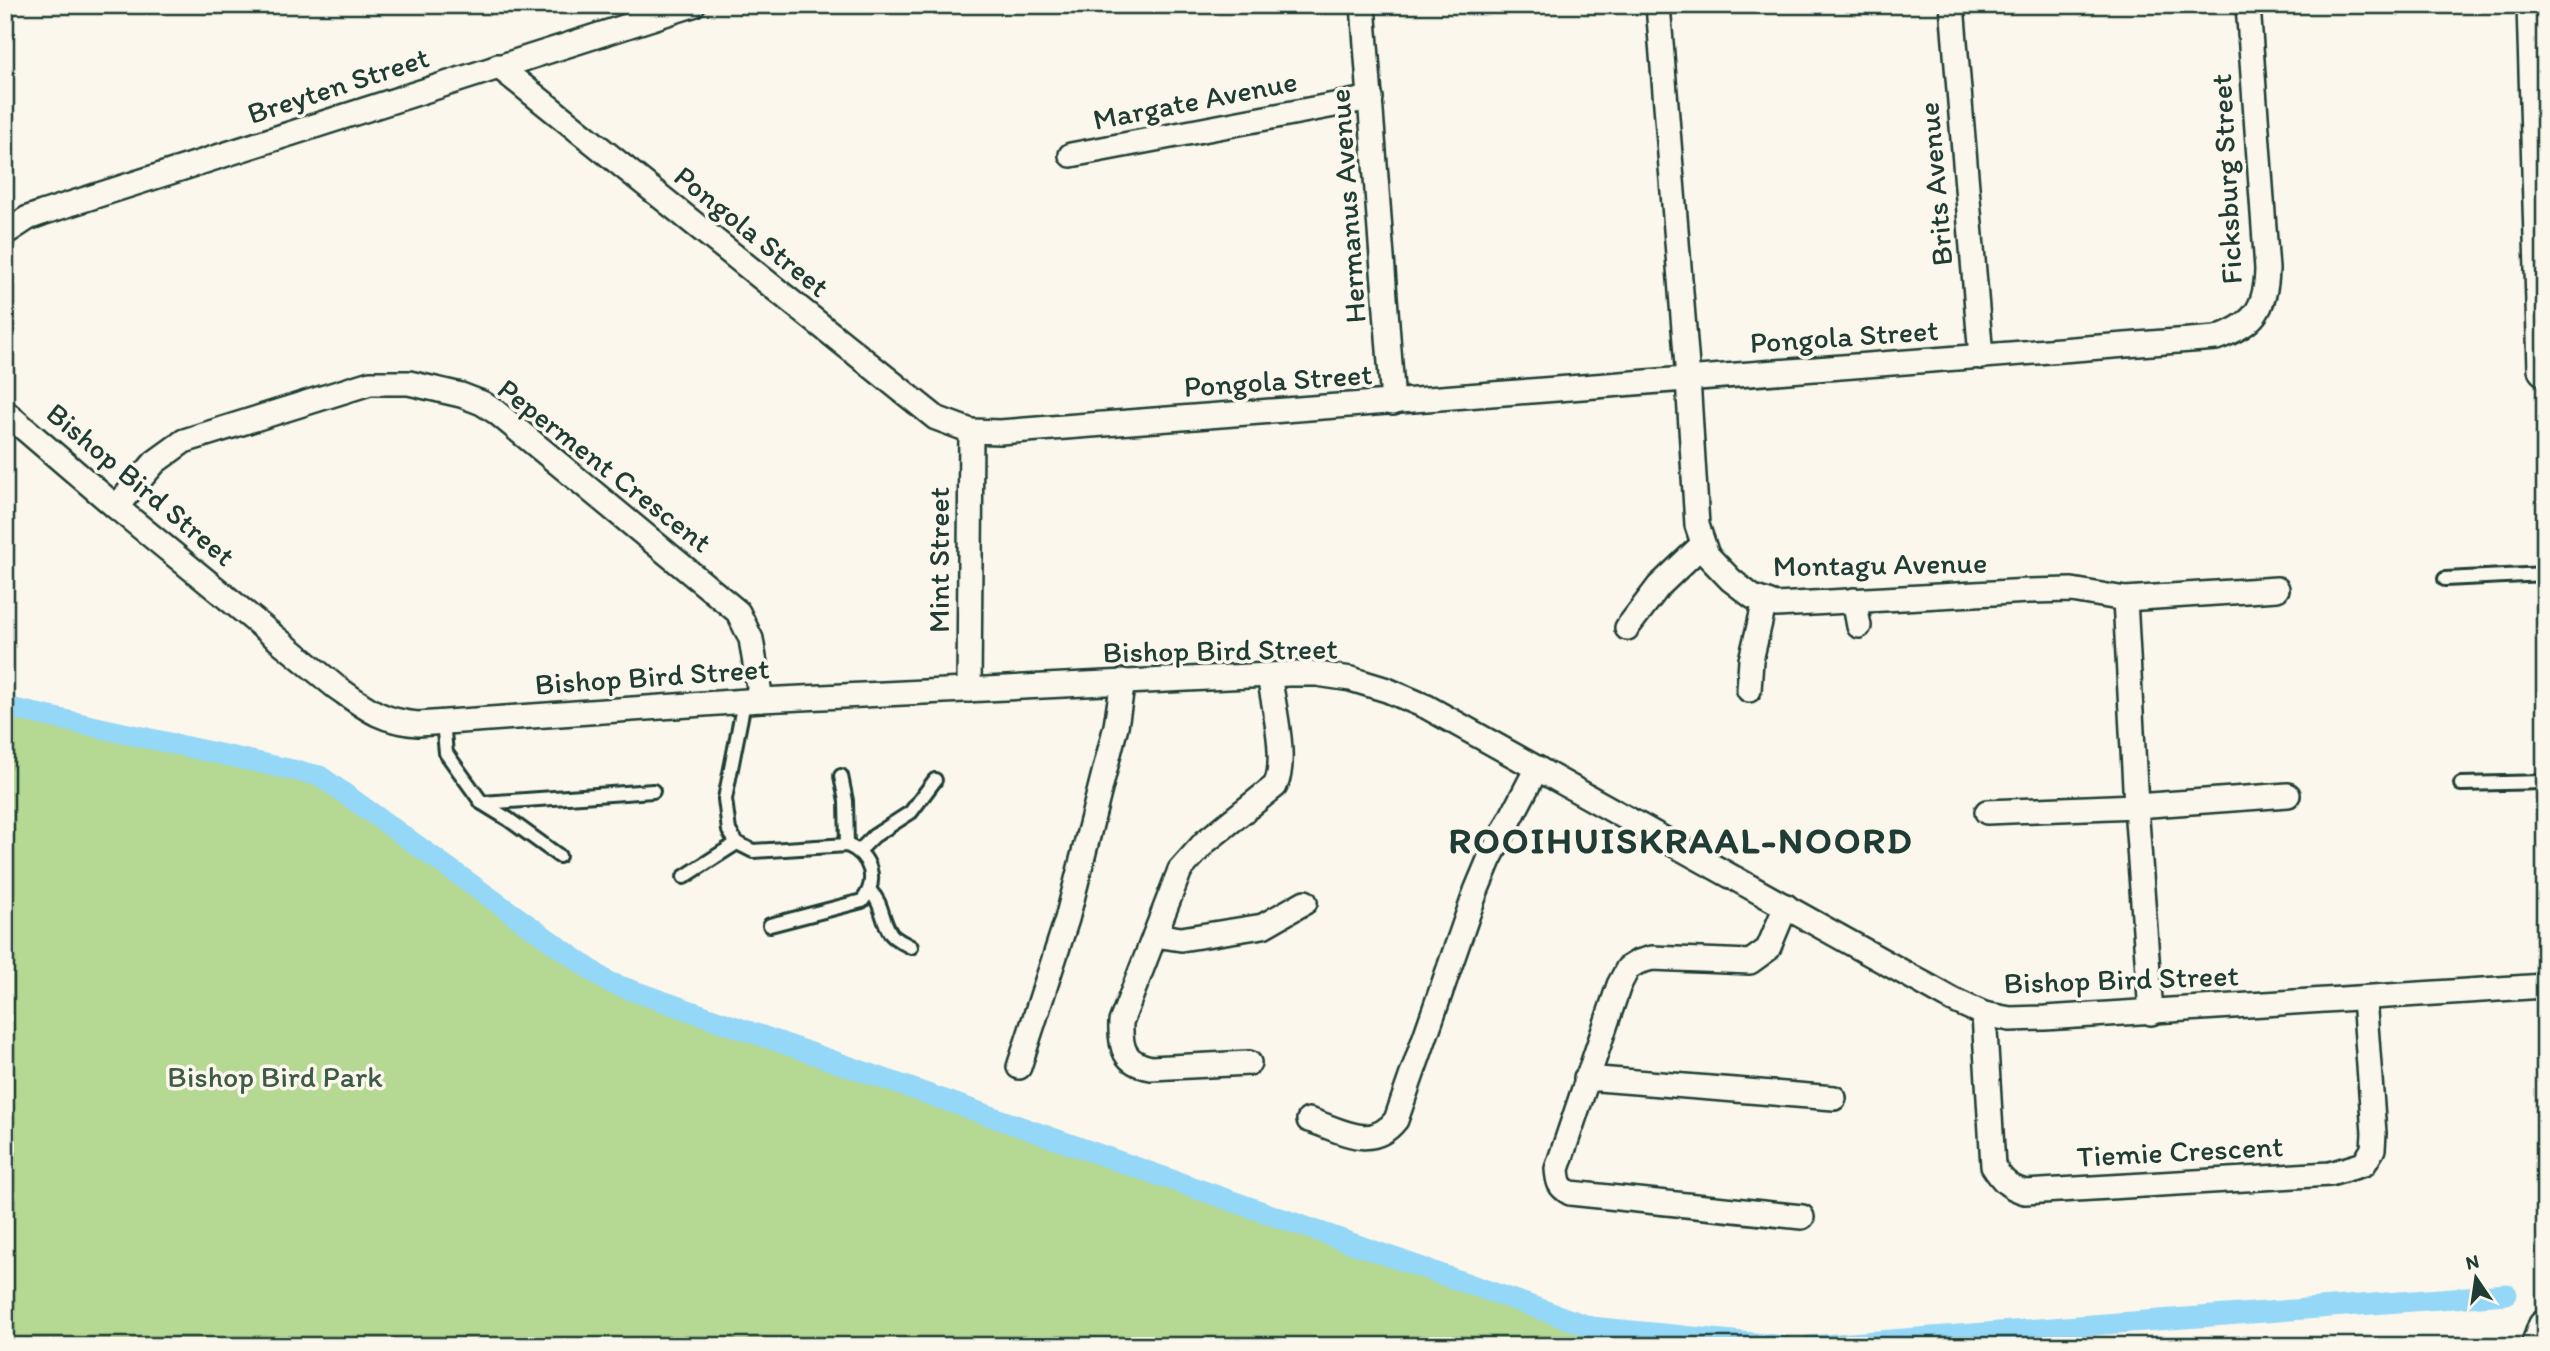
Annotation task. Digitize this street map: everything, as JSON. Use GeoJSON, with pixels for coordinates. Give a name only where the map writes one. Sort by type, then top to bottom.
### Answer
{"type":"FeatureCollection","features":[{"type":"Feature","properties":{"kind":"street","name":"Breyten Street"},"geometry":{"type":"LineString","coordinates":[[5,233],[42,212],[693,5]]}},
{"type":"Feature","properties":{"kind":"street","name":"Hermanus Avenue"},"geometry":{"type":"LineString","coordinates":[[1363,5],[1392,403]]}},
{"type":"Feature","properties":{"kind":"street","name":"Montagu Avenue"},"geometry":{"type":"LineString","coordinates":[[1658,5],[1697,525],[1707,555],[1731,580],[1753,597],[1776,604],[2072,590],[2125,599],[2277,589]]}},
{"type":"Feature","properties":{"kind":"street","name":"Brits Avenue"},"geometry":{"type":"LineString","coordinates":[[1952,5],[1981,357]]}},
{"type":"Feature","properties":{"kind":"street","name":"Ficksburg Street"},"geometry":{"type":"LineString","coordinates":[[2188,341],[2216,338],[2237,330],[2254,315],[2266,292],[2267,269],[2248,5]]}},
{"type":"Feature","properties":{"kind":"street"},"geometry":{"type":"LineString","coordinates":[[2534,5],[2542,190],[2545,369]]}},
{"type":"Feature","properties":{"kind":"street","name":"Pongola Street"},"geometry":{"type":"LineString","coordinates":[[498,66],[936,418],[971,431],[1000,432],[2188,341]]}},
{"type":"Feature","properties":{"kind":"street","name":"Margate Avenue"},"geometry":{"type":"LineString","coordinates":[[1071,156],[1371,98]]}},
{"type":"Feature","properties":{"kind":"street","name":"Peperment Crescent"},"geometry":{"type":"LineString","coordinates":[[116,507],[155,462],[184,441],[370,383],[409,383],[461,395],[496,412],[738,612],[751,639],[752,701]]}},
{"type":"Feature","properties":{"kind":"street","name":"Bishop Bird Street"},"geometry":{"type":"LineString","coordinates":[[5,412],[116,507],[336,687],[368,710],[393,722],[443,722],[752,701],[1123,681],[1317,674],[1351,679],[1387,690],[1427,707],[1953,1000],[1984,1014],[2021,1018],[2151,1013],[2545,986]]}},
{"type":"Feature","properties":{"kind":"street","name":"Mint Street"},"geometry":{"type":"LineString","coordinates":[[969,690],[971,431]]}},
{"type":"Feature","properties":{"kind":"street"},"geometry":{"type":"LineString","coordinates":[[1627,628],[1658,586],[1702,545]]}},
{"type":"Feature","properties":{"kind":"street"},"geometry":{"type":"LineString","coordinates":[[2125,599],[2151,1013]]}},
{"type":"Feature","properties":{"kind":"street"},"geometry":{"type":"LineString","coordinates":[[1854,600],[1859,625]]}},
{"type":"Feature","properties":{"kind":"street"},"geometry":{"type":"LineString","coordinates":[[1749,690],[1751,660],[1765,601]]}},
{"type":"Feature","properties":{"kind":"street"},"geometry":{"type":"LineString","coordinates":[[1249,1063],[1151,1068],[1140,1066],[1128,1058],[1121,1038],[1121,1023],[1180,870],[1205,842],[1275,786],[1278,780],[1282,764],[1269,675]]}},
{"type":"Feature","properties":{"kind":"street"},"geometry":{"type":"LineString","coordinates":[[1019,1067],[1067,919],[1116,726],[1123,681]]}},
{"type":"Feature","properties":{"kind":"street"},"geometry":{"type":"LineString","coordinates":[[1310,1120],[1364,1138],[1386,1132],[1396,1120],[1476,891],[1494,849],[1537,768]]}},
{"type":"Feature","properties":{"kind":"street"},"geometry":{"type":"LineString","coordinates":[[1987,812],[2136,806],[2288,794]]}},
{"type":"Feature","properties":{"kind":"street"},"geometry":{"type":"LineString","coordinates":[[1155,935],[1181,939],[1263,926],[1305,902]]}},
{"type":"Feature","properties":{"kind":"street"},"geometry":{"type":"LineString","coordinates":[[1786,906],[1768,949],[1750,962],[1652,958],[1628,968],[1619,985],[1586,1078],[1557,1169],[1562,1189],[1570,1193],[1802,1217]]}},
{"type":"Feature","properties":{"kind":"street","name":"Tiemie Crescent"},"geometry":{"type":"LineString","coordinates":[[1984,1014],[1993,1166],[2003,1181],[2012,1188],[2025,1192],[2330,1174],[2364,1164],[2373,1149],[2374,1133],[2364,998]]}},
{"type":"Feature","properties":{"kind":"street"},"geometry":{"type":"LineString","coordinates":[[1586,1078],[1834,1098]]}},
{"type":"Feature","properties":{"kind":"street"},"geometry":{"type":"LineString","coordinates":[[2538,1346],[2545,1327]]}},
{"type":"Feature","properties":{"kind":"lane"},"geometry":{"type":"LineString","coordinates":[[2445,579],[2545,574]]}},
{"type":"Feature","properties":{"kind":"lane"},"geometry":{"type":"LineString","coordinates":[[752,701],[725,799],[729,831],[737,843],[753,851],[853,848],[911,812],[935,780]]}},
{"type":"Feature","properties":{"kind":"lane"},"geometry":{"type":"LineString","coordinates":[[443,722],[446,753],[482,803],[559,856]]}},
{"type":"Feature","properties":{"kind":"lane"},"geometry":{"type":"LineString","coordinates":[[770,925],[862,901],[870,891],[871,877],[867,861],[853,848],[841,776]]}},
{"type":"Feature","properties":{"kind":"lane"},"geometry":{"type":"LineString","coordinates":[[2461,784],[2545,782]]}},
{"type":"Feature","properties":{"kind":"lane"},"geometry":{"type":"LineString","coordinates":[[482,803],[653,791]]}},
{"type":"Feature","properties":{"kind":"lane"},"geometry":{"type":"LineString","coordinates":[[684,877],[737,843]]}},
{"type":"Feature","properties":{"kind":"lane"},"geometry":{"type":"LineString","coordinates":[[870,891],[877,898],[888,931],[911,947]]}},
{"type":"Feature","properties":{"kind":"green space","name":"Bishop Bird Park"},"geometry":{"type":"Polygon","coordinates":[[[5,707],[320,776],[608,982],[1591,1327],[1784,1346],[5,1346],[5,707]]]}},
{"type":"Feature","properties":{"kind":"waterway"},"geometry":{"type":"LineString","coordinates":[[5,707],[320,776],[608,982],[1591,1327],[1784,1346]]}},
{"type":"Feature","properties":{"kind":"waterway"},"geometry":{"type":"LineString","coordinates":[[1810,1346],[2507,1294]]}},
{"type":"Feature","properties":{"kind":"district","name":"ROOIHUISKRAAL-NOORD"},"geometry":{"type":"Point","coordinates":[1681,840]}}]}
